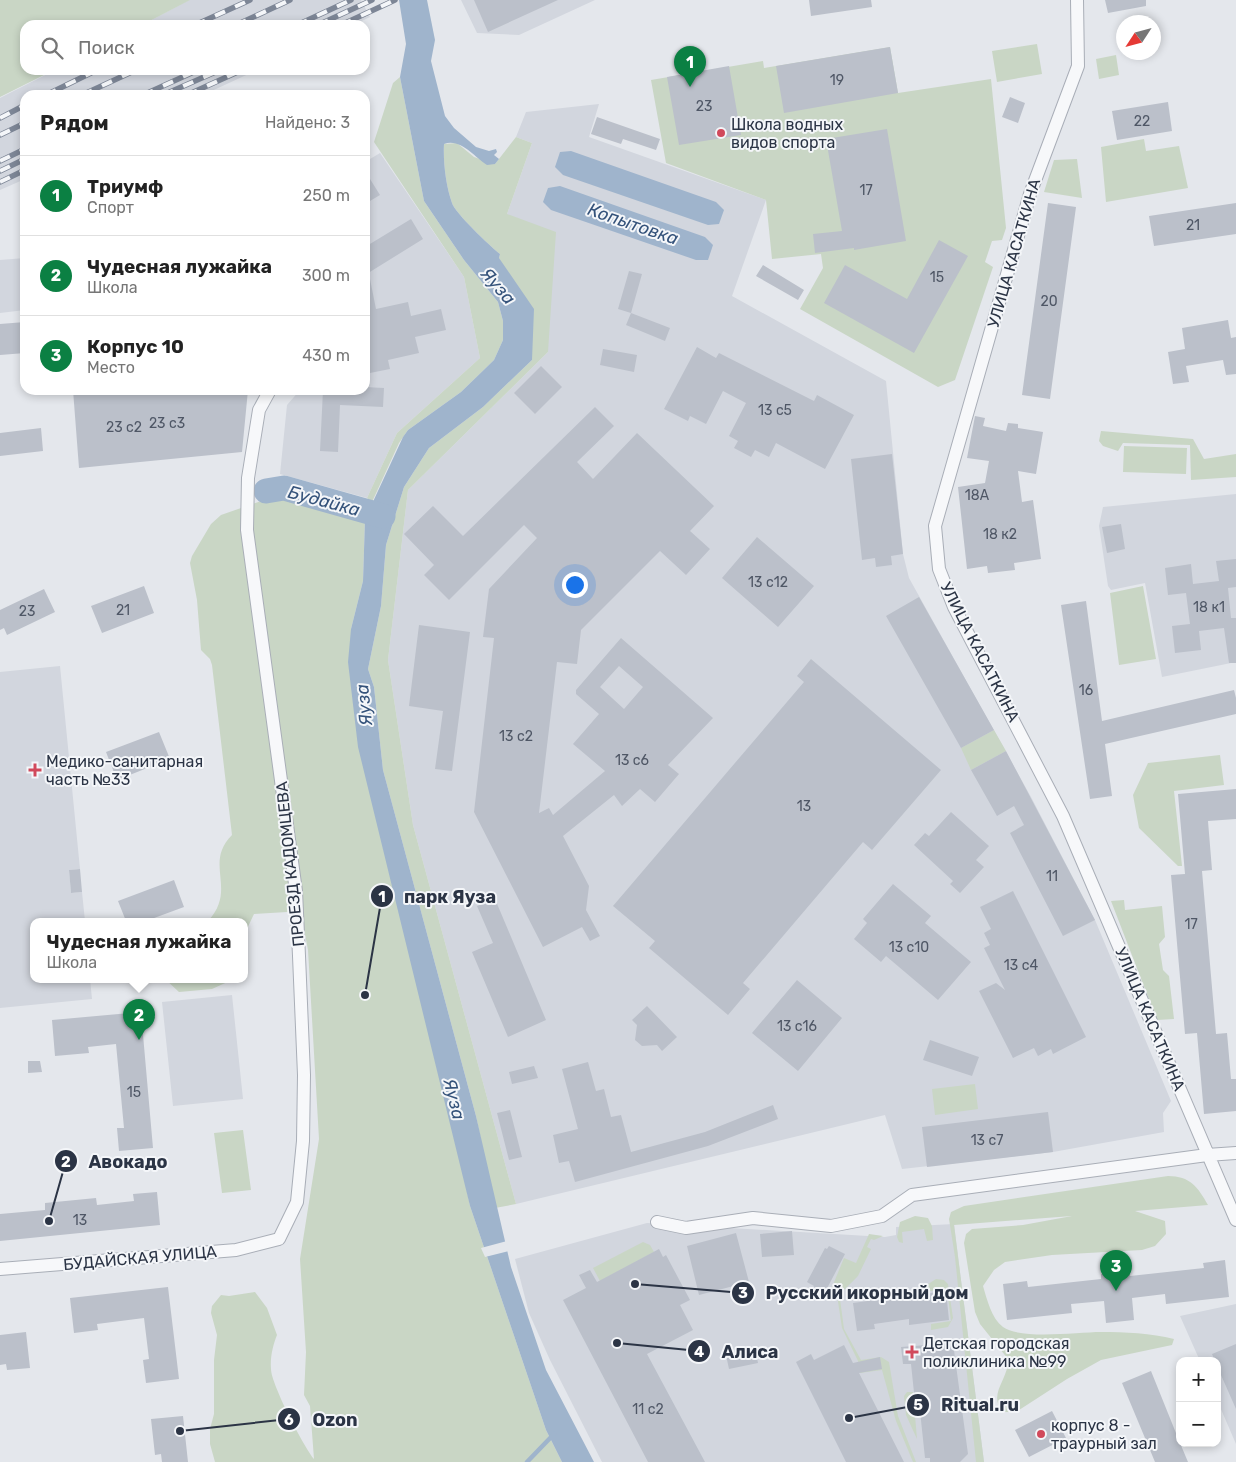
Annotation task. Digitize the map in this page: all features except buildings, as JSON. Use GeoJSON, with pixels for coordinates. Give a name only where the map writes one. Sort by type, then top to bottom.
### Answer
{"type":"FeatureCollection","features":[{"type":"Feature","properties":{"kind":"street","name":"УЛИЦА КАСАТКИНА"},"geometry":{"type":"LineString","coordinates":[[1077,0],[1078,66],[1030,194],[935,526],[939,570],[954,607],[1063,816],[1236,1220]]}},
{"type":"Feature","properties":{"kind":"street","name":"ПРОЕЗД КАДОМЦЕВА"},"geometry":{"type":"LineString","coordinates":[[267,395],[259,410],[248,487],[247,530],[296,891],[304,1065],[303,1142],[297,1202],[280,1239]]}},
{"type":"Feature","properties":{"kind":"street"},"geometry":{"type":"LineString","coordinates":[[657,1222],[686,1228],[753,1218],[831,1226],[882,1216],[912,1195],[1207,1155],[1236,1153]]}},
{"type":"Feature","properties":{"kind":"street","name":"БУДАЙСКАЯ УЛИЦА"},"geometry":{"type":"LineString","coordinates":[[0,1269],[236,1250],[280,1239]]}},
{"type":"Feature","properties":{"kind":"shaded area"},"geometry":{"type":"Polygon","coordinates":[[[189,0],[361,0],[370,17],[364,20],[151,20],[189,0]]]}},
{"type":"Feature","properties":{"kind":"shaded area"},"geometry":{"type":"Polygon","coordinates":[[[461,0],[595,0],[519,35],[477,33],[461,0]]]}},
{"type":"Feature","properties":{"kind":"shaded area"},"geometry":{"type":"Polygon","coordinates":[[[45,75],[246,75],[214,90],[20,90],[20,181],[0,190],[0,98],[45,75]]]}},
{"type":"Feature","properties":{"kind":"shaded area"},"geometry":{"type":"Polygon","coordinates":[[[599,104],[589,137],[766,200],[732,296],[886,381],[903,554],[909,578],[1031,797],[1095,920],[1171,1101],[1163,1113],[1164,1132],[1053,1152],[902,1169],[885,1115],[516,1204],[413,825],[388,660],[408,490],[548,352],[507,214],[532,143],[516,137],[526,112],[599,104]]]}},
{"type":"Feature","properties":{"kind":"shaded area"},"geometry":{"type":"Polygon","coordinates":[[[380,153],[464,277],[480,358],[397,433],[367,498],[280,474],[287,405],[296,395],[370,395],[370,159],[380,153]]]}},
{"type":"Feature","properties":{"kind":"shaded area"},"geometry":{"type":"Polygon","coordinates":[[[20,258],[20,311],[0,313],[0,260],[20,258]]]}},
{"type":"Feature","properties":{"kind":"shaded area"},"geometry":{"type":"Polygon","coordinates":[[[1236,494],[1236,662],[1162,677],[1145,583],[1111,590],[1108,586],[1099,526],[1103,507],[1236,494]]]}},
{"type":"Feature","properties":{"kind":"shaded area","name":"Медико-санитарная часть №33"},"geometry":{"type":"Polygon","coordinates":[[[60,666],[80,869],[69,870],[71,893],[82,892],[85,918],[30,918],[30,983],[90,983],[92,999],[0,1008],[0,672],[60,666]]]}},
{"type":"Feature","properties":{"kind":"shaded area"},"geometry":{"type":"Polygon","coordinates":[[[232,995],[243,1099],[173,1106],[162,1002],[232,995]]]}},
{"type":"Feature","properties":{"kind":"shaded area"},"geometry":{"type":"Polygon","coordinates":[[[647,1223],[885,1237],[896,1235],[896,1227],[954,1224],[984,1462],[602,1462],[550,1360],[529,1313],[515,1259],[647,1223]]]}},
{"type":"Feature","properties":{"kind":"shaded area"},"geometry":{"type":"Polygon","coordinates":[[[1236,1304],[1236,1444],[1221,1409],[1221,1357],[1198,1357],[1180,1316],[1236,1304]]]}},
{"type":"Feature","properties":{"kind":"green space"},"geometry":{"type":"Polygon","coordinates":[[[0,0],[190,0],[152,20],[20,20],[20,75],[44,75],[0,97],[0,0]]]}},
{"type":"Feature","properties":{"kind":"green space"},"geometry":{"type":"Polygon","coordinates":[[[1037,44],[1042,74],[997,82],[992,51],[1037,44]]]}},
{"type":"Feature","properties":{"kind":"green space"},"geometry":{"type":"Polygon","coordinates":[[[890,47],[898,93],[991,79],[1006,228],[1002,240],[992,241],[985,262],[993,267],[955,380],[938,387],[800,309],[823,268],[821,254],[772,259],[766,200],[666,163],[651,80],[763,61],[764,68],[890,47]]]}},
{"type":"Feature","properties":{"kind":"green space"},"geometry":{"type":"Polygon","coordinates":[[[1116,55],[1119,75],[1099,79],[1096,59],[1116,55]]]}},
{"type":"Feature","properties":{"kind":"green space"},"geometry":{"type":"Polygon","coordinates":[[[400,77],[424,201],[464,260],[498,302],[503,321],[503,340],[494,360],[461,392],[408,430],[399,443],[372,502],[367,498],[397,433],[480,358],[464,277],[374,142],[393,83],[400,77]]]}},
{"type":"Feature","properties":{"kind":"green space"},"geometry":{"type":"Polygon","coordinates":[[[516,137],[532,143],[507,214],[556,232],[548,352],[408,490],[388,660],[413,825],[516,1204],[495,1208],[476,1116],[383,770],[374,687],[368,669],[381,606],[386,545],[404,487],[429,448],[483,407],[532,360],[499,258],[500,254],[473,229],[455,208],[448,189],[445,166],[444,144],[457,143],[474,157],[495,164],[516,137]]]}},
{"type":"Feature","properties":{"kind":"green space"},"geometry":{"type":"Polygon","coordinates":[[[1144,139],[1146,151],[1179,146],[1188,188],[1106,202],[1101,147],[1144,139]]]}},
{"type":"Feature","properties":{"kind":"green space"},"geometry":{"type":"Polygon","coordinates":[[[1077,159],[1082,198],[1044,192],[1054,160],[1077,159]]]}},
{"type":"Feature","properties":{"kind":"green space"},"geometry":{"type":"Polygon","coordinates":[[[1101,431],[1193,439],[1204,459],[1236,454],[1236,477],[1191,480],[1190,445],[1123,443],[1118,451],[1103,446],[1099,441],[1101,431]]]}},
{"type":"Feature","properties":{"kind":"green space"},"geometry":{"type":"Polygon","coordinates":[[[1124,446],[1187,448],[1186,474],[1123,472],[1124,446]]]}},
{"type":"Feature","properties":{"kind":"green space"},"geometry":{"type":"Polygon","coordinates":[[[284,493],[365,519],[363,581],[351,629],[470,1206],[546,1430],[562,1462],[215,1462],[210,1444],[210,1429],[214,1414],[214,1360],[217,1335],[211,1313],[212,1306],[221,1295],[229,1296],[255,1292],[267,1308],[277,1335],[272,1351],[272,1377],[296,1429],[314,1459],[310,1406],[304,1395],[306,1352],[300,1259],[319,1139],[308,950],[302,919],[287,912],[254,914],[248,927],[248,918],[210,918],[220,898],[220,856],[232,835],[212,665],[210,659],[201,650],[197,600],[190,563],[192,556],[211,524],[221,515],[284,493]]]}},
{"type":"Feature","properties":{"kind":"green space"},"geometry":{"type":"Polygon","coordinates":[[[1143,586],[1156,659],[1119,665],[1110,593],[1143,586]]]}},
{"type":"Feature","properties":{"kind":"green space"},"geometry":{"type":"Polygon","coordinates":[[[994,730],[1006,751],[971,770],[961,748],[994,730]]]}},
{"type":"Feature","properties":{"kind":"green space"},"geometry":{"type":"Polygon","coordinates":[[[1220,755],[1224,785],[1174,791],[1182,866],[1178,866],[1139,828],[1133,795],[1148,763],[1220,755]]]}},
{"type":"Feature","properties":{"kind":"green space"},"geometry":{"type":"Polygon","coordinates":[[[1124,900],[1125,910],[1162,906],[1165,937],[1159,944],[1163,970],[1169,976],[1174,1019],[1157,1020],[1111,901],[1124,900]]]}},
{"type":"Feature","properties":{"kind":"green space"},"geometry":{"type":"Polygon","coordinates":[[[169,983],[225,983],[212,989],[179,992],[169,983]]]}},
{"type":"Feature","properties":{"kind":"green space"},"geometry":{"type":"Polygon","coordinates":[[[975,1084],[978,1109],[935,1115],[932,1089],[975,1084]]]}},
{"type":"Feature","properties":{"kind":"green space"},"geometry":{"type":"Polygon","coordinates":[[[243,1130],[251,1190],[222,1193],[214,1133],[243,1130]]]}},
{"type":"Feature","properties":{"kind":"green space"},"geometry":{"type":"Polygon","coordinates":[[[1168,1176],[1188,1180],[1201,1193],[1208,1205],[1135,1211],[1165,1221],[1166,1234],[1155,1246],[1142,1250],[1052,1255],[1005,1262],[994,1270],[983,1286],[995,1319],[1003,1327],[1011,1331],[1036,1334],[1129,1333],[1156,1335],[1174,1339],[1172,1345],[1101,1360],[1067,1379],[1016,1412],[1003,1412],[997,1399],[1008,1359],[980,1324],[975,1312],[964,1243],[966,1234],[972,1229],[1023,1225],[1072,1216],[954,1225],[984,1462],[976,1462],[955,1257],[949,1219],[951,1212],[964,1206],[1168,1176]]]}},
{"type":"Feature","properties":{"kind":"green space"},"geometry":{"type":"Polygon","coordinates":[[[915,1216],[928,1218],[932,1226],[933,1240],[927,1241],[924,1229],[902,1232],[903,1243],[899,1242],[897,1237],[900,1222],[915,1216]]]}},
{"type":"Feature","properties":{"kind":"green space"},"geometry":{"type":"Polygon","coordinates":[[[869,1234],[883,1236],[874,1240],[871,1239],[867,1247],[871,1249],[858,1276],[844,1290],[840,1299],[844,1329],[861,1360],[881,1357],[889,1362],[898,1416],[916,1462],[913,1462],[896,1421],[882,1370],[860,1373],[858,1361],[842,1328],[837,1295],[830,1292],[844,1258],[856,1263],[869,1234]]]}},
{"type":"Feature","properties":{"kind":"green space"},"geometry":{"type":"Polygon","coordinates":[[[643,1242],[650,1245],[654,1252],[600,1281],[593,1268],[643,1242]]]}},
{"type":"Feature","properties":{"kind":"green space"},"geometry":{"type":"Polygon","coordinates":[[[936,1279],[944,1280],[948,1284],[953,1318],[948,1327],[931,1330],[931,1324],[951,1321],[947,1289],[923,1292],[922,1288],[936,1279]]]}},
{"type":"Feature","properties":{"kind":"green space"},"geometry":{"type":"Polygon","coordinates":[[[907,1392],[913,1392],[917,1439],[906,1415],[904,1396],[907,1392]]]}},
{"type":"Feature","properties":{"kind":"water","name":"Яуза"},"geometry":{"type":"Polygon","coordinates":[[[399,0],[427,0],[435,40],[431,61],[445,116],[454,128],[476,147],[489,151],[496,149],[497,152],[494,155],[499,159],[495,164],[487,165],[462,146],[450,143],[444,144],[447,182],[452,203],[459,214],[500,254],[499,258],[534,309],[532,360],[483,407],[429,448],[404,487],[386,545],[381,606],[368,669],[374,687],[383,770],[476,1116],[511,1267],[546,1370],[594,1462],[562,1462],[546,1430],[470,1206],[358,747],[348,662],[351,629],[363,581],[365,519],[408,430],[461,392],[494,360],[503,340],[503,321],[498,302],[464,260],[424,201],[400,77],[406,44],[399,0]]]}},
{"type":"Feature","properties":{"kind":"water"},"geometry":{"type":"Polygon","coordinates":[[[571,151],[716,202],[724,210],[719,224],[708,225],[563,175],[555,167],[560,152],[571,151]]]}},
{"type":"Feature","properties":{"kind":"water","name":"Копытовка"},"geometry":{"type":"Polygon","coordinates":[[[560,186],[705,237],[713,245],[708,260],[696,260],[551,210],[543,202],[548,188],[560,186]]]}},
{"type":"Feature","properties":{"kind":"pier"},"geometry":{"type":"Polygon","coordinates":[[[507,1241],[509,1251],[485,1257],[481,1248],[507,1241]]]}},
{"type":"Feature","properties":{"kind":"waterway","name":"Будайка"},"geometry":{"type":"LineString","coordinates":[[266,491],[284,488],[383,516]]}},
{"type":"Feature","properties":{"kind":"waterway"},"geometry":{"type":"LineString","coordinates":[[527,1462],[554,1434]]}},
{"type":"Feature","properties":{"kind":"railway"},"geometry":{"type":"LineString","coordinates":[[206,20],[250,0]]}},
{"type":"Feature","properties":{"kind":"railway"},"geometry":{"type":"LineString","coordinates":[[247,20],[290,0]]}},
{"type":"Feature","properties":{"kind":"railway"},"geometry":{"type":"LineString","coordinates":[[308,20],[351,0]]}},
{"type":"Feature","properties":{"kind":"railway"},"geometry":{"type":"LineString","coordinates":[[329,20],[372,0]]}},
{"type":"Feature","properties":{"kind":"railway"},"geometry":{"type":"LineString","coordinates":[[352,20],[395,0]]}},
{"type":"Feature","properties":{"kind":"railway"},"geometry":{"type":"LineString","coordinates":[[56,90],[87,75]]}},
{"type":"Feature","properties":{"kind":"railway"},"geometry":{"type":"LineString","coordinates":[[93,90],[125,75]]}},
{"type":"Feature","properties":{"kind":"railway"},"geometry":{"type":"LineString","coordinates":[[154,90],[187,75]]}},
{"type":"Feature","properties":{"kind":"railway"},"geometry":{"type":"LineString","coordinates":[[174,90],[209,75]]}},
{"type":"Feature","properties":{"kind":"railway"},"geometry":{"type":"LineString","coordinates":[[198,90],[231,75]]}},
{"type":"Feature","properties":{"kind":"railway"},"geometry":{"type":"LineString","coordinates":[[0,118],[20,108]]}},
{"type":"Feature","properties":{"kind":"railway"},"geometry":{"type":"LineString","coordinates":[[0,135],[20,125]]}},
{"type":"Feature","properties":{"kind":"railway"},"geometry":{"type":"LineString","coordinates":[[0,161],[20,151]]}},
{"type":"Feature","properties":{"kind":"railway"},"geometry":{"type":"LineString","coordinates":[[0,171],[20,161]]}},
{"type":"Feature","properties":{"kind":"railway"},"geometry":{"type":"LineString","coordinates":[[0,182],[20,172]]}},
{"type":"Feature","properties":{"kind":"place","name":"Триумф"},"geometry":{"type":"Point","coordinates":[690,87]}},
{"type":"Feature","properties":{"kind":"place","name":"Школа водных видов спорта"},"geometry":{"type":"Point","coordinates":[721,133]}},
{"type":"Feature","properties":{"kind":"place","name":"Медико-санитарная часть №33"},"geometry":{"type":"Point","coordinates":[35,770]}},
{"type":"Feature","properties":{"kind":"place","name":"парк Яуза"},"geometry":{"type":"Point","coordinates":[365,995]}},
{"type":"Feature","properties":{"kind":"place","name":"Чудесная лужайка"},"geometry":{"type":"Point","coordinates":[139,1040]}},
{"type":"Feature","properties":{"kind":"place","name":"Авокадо"},"geometry":{"type":"Point","coordinates":[49,1221]}},
{"type":"Feature","properties":{"kind":"place","name":"Русский икорный дом"},"geometry":{"type":"Point","coordinates":[635,1284]}},
{"type":"Feature","properties":{"kind":"place","name":"Корпус 10"},"geometry":{"type":"Point","coordinates":[1116,1291]}},
{"type":"Feature","properties":{"kind":"place","name":"Алиса"},"geometry":{"type":"Point","coordinates":[617,1343]}},
{"type":"Feature","properties":{"kind":"place","name":"Детская городская поликлиника №99"},"geometry":{"type":"Point","coordinates":[912,1352]}},
{"type":"Feature","properties":{"kind":"place","name":"Ritual.ru"},"geometry":{"type":"Point","coordinates":[849,1418]}},
{"type":"Feature","properties":{"kind":"place","name":"Ozon"},"geometry":{"type":"Point","coordinates":[180,1431]}},
{"type":"Feature","properties":{"kind":"place","name":"корпус 8 - траурный зал"},"geometry":{"type":"Point","coordinates":[1041,1434]}}]}
